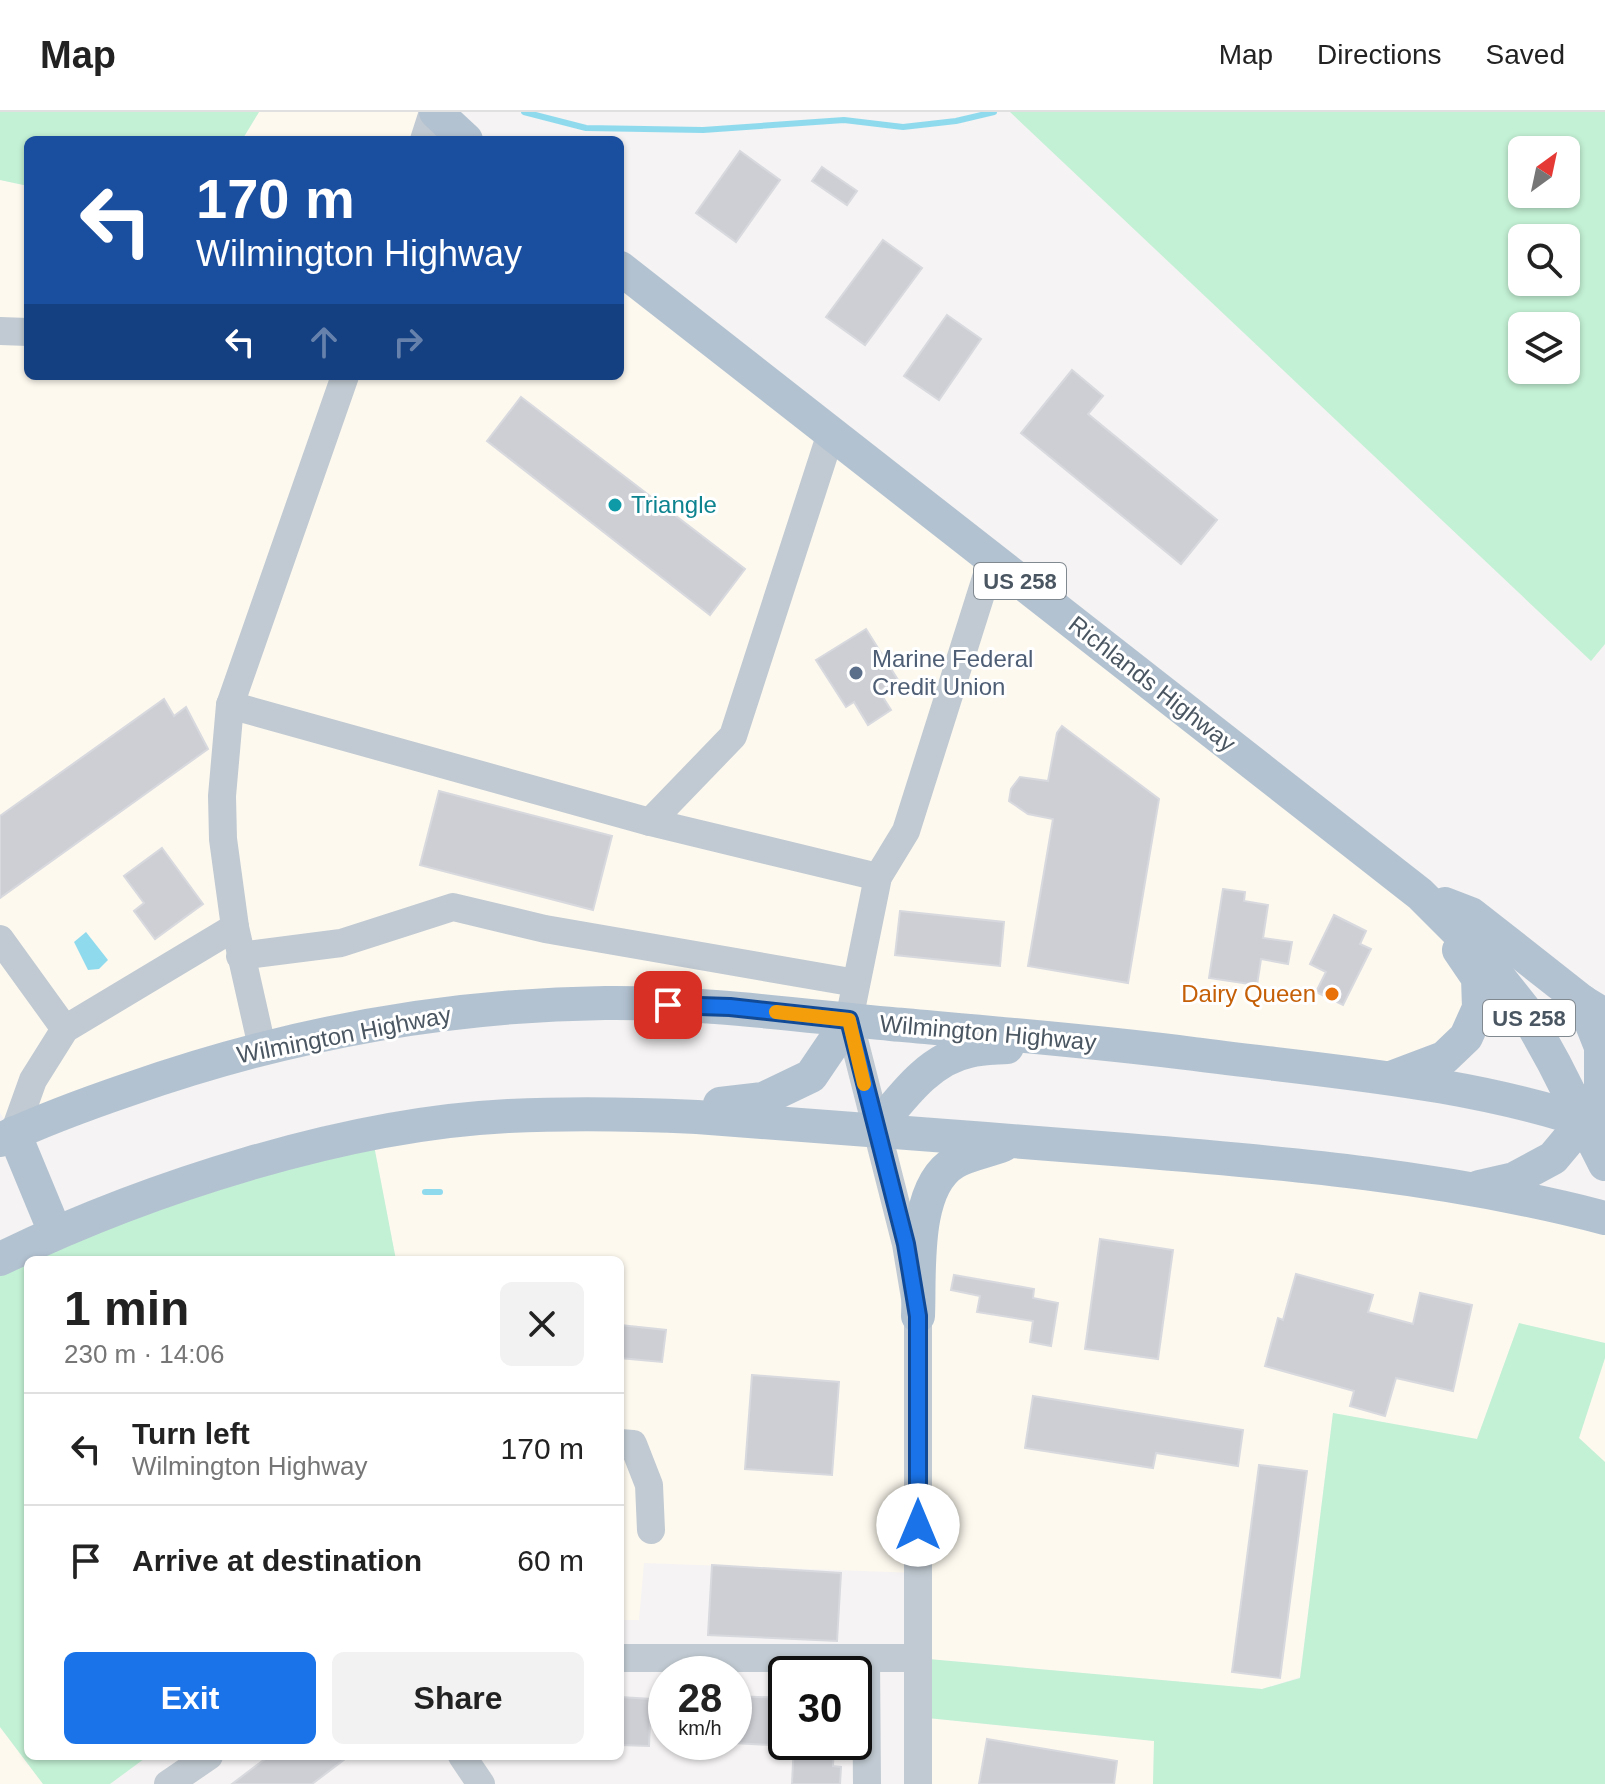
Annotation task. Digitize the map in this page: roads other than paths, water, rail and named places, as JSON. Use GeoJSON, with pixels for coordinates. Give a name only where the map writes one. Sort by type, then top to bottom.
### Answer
{"type":"FeatureCollection","features":[{"type":"Feature","properties":{"kind":"main road"},"geometry":{"type":"LineString","coordinates":[[434,112],[461,136]]}},
{"type":"Feature","properties":{"kind":"main road","name":"Richlands Highway"},"geometry":{"type":"LineString","coordinates":[[624,271],[1420,894],[1481,955],[1524,1009],[1595,1124],[1605,1164]]}},
{"type":"Feature","properties":{"kind":"main road"},"geometry":{"type":"LineString","coordinates":[[1390,1079],[1444,1058],[1466,1037],[1479,1008],[1478,978],[1420,894]]}},
{"type":"Feature","properties":{"kind":"main road","name":"Richlands Highway"},"geometry":{"type":"LineString","coordinates":[[1420,894],[1471,914],[1594,1009]]}},
{"type":"Feature","properties":{"kind":"main road","name":"Wilmington Highway"},"geometry":{"type":"LineString","coordinates":[[7,1137],[88,1103],[262,1047],[381,1023],[482,1009],[605,1003],[730,1007],[1077,1040],[1494,1095],[1595,1124]]}},
{"type":"Feature","properties":{"kind":"main road"},"geometry":{"type":"LineString","coordinates":[[1470,1189],[1514,1179],[1553,1158],[1595,1124],[1601,1088],[1601,1047],[1594,1009]]}},
{"type":"Feature","properties":{"kind":"main road"},"geometry":{"type":"LineString","coordinates":[[642,1114],[763,1099],[811,1076],[849,1020]]}},
{"type":"Feature","properties":{"kind":"main road"},"geometry":{"type":"LineString","coordinates":[[875,1130],[902,1097],[932,1068],[966,1051],[1077,1040]]}},
{"type":"Feature","properties":{"kind":"main road"},"geometry":{"type":"LineString","coordinates":[[0,1259],[55,1232],[218,1174],[313,1147],[410,1127],[506,1116],[642,1114],[1219,1158],[1470,1189],[1605,1218]]}},
{"type":"Feature","properties":{"kind":"main road"},"geometry":{"type":"LineString","coordinates":[[7,1137],[55,1232]]}},
{"type":"Feature","properties":{"kind":"main road"},"geometry":{"type":"LineString","coordinates":[[918,1316],[921,1226],[931,1188],[953,1163],[1014,1141]]}},
{"type":"Feature","properties":{"kind":"street"},"geometry":{"type":"LineString","coordinates":[[425,136],[434,112]]}},
{"type":"Feature","properties":{"kind":"street"},"geometry":{"type":"LineString","coordinates":[[0,331],[24,332]]}},
{"type":"Feature","properties":{"kind":"street"},"geometry":{"type":"LineString","coordinates":[[262,1047],[240,956],[223,839],[222,796],[230,705],[344,380]]}},
{"type":"Feature","properties":{"kind":"street"},"geometry":{"type":"LineString","coordinates":[[650,822],[733,736],[831,433]]}},
{"type":"Feature","properties":{"kind":"street"},"geometry":{"type":"LineString","coordinates":[[918,1784],[918,1316],[906,1244],[849,1020],[878,877],[906,831],[992,559]]}},
{"type":"Feature","properties":{"kind":"street"},"geometry":{"type":"LineString","coordinates":[[230,705],[650,822],[878,877]]}},
{"type":"Feature","properties":{"kind":"street"},"geometry":{"type":"LineString","coordinates":[[240,956],[341,943],[453,907],[545,929],[856,983]]}},
{"type":"Feature","properties":{"kind":"street"},"geometry":{"type":"LineString","coordinates":[[7,1137],[33,1080],[65,1029],[235,927]]}},
{"type":"Feature","properties":{"kind":"street"},"geometry":{"type":"LineString","coordinates":[[0,939],[65,1029]]}},
{"type":"Feature","properties":{"kind":"street"},"geometry":{"type":"LineString","coordinates":[[624,1443],[633,1444],[649,1485],[651,1530]]}},
{"type":"Feature","properties":{"kind":"street"},"geometry":{"type":"LineString","coordinates":[[624,1658],[768,1658]]}},
{"type":"Feature","properties":{"kind":"street"},"geometry":{"type":"LineString","coordinates":[[872,1658],[917,1658]]}},
{"type":"Feature","properties":{"kind":"street"},"geometry":{"type":"LineString","coordinates":[[168,1784],[203,1760]]}},
{"type":"Feature","properties":{"kind":"street"},"geometry":{"type":"LineString","coordinates":[[465,1760],[481,1784]]}},
{"type":"Feature","properties":{"kind":"street"},"geometry":{"type":"LineString","coordinates":[[867,1760],[867,1784]]}},
{"type":"Feature","properties":{"kind":"water"},"geometry":{"type":"Polygon","coordinates":[[[86,932],[108,960],[99,969],[88,970],[74,942],[86,932]]]}},
{"type":"Feature","properties":{"kind":"waterway"},"geometry":{"type":"LineString","coordinates":[[524,112],[586,128],[703,130],[844,120],[903,127],[956,121],[994,112]]}},
{"type":"Feature","properties":{"kind":"waterway"},"geometry":{"type":"LineString","coordinates":[[425,1192],[440,1192]]}},
{"type":"Feature","properties":{"kind":"place","name":"Triangle"},"geometry":{"type":"Point","coordinates":[615,505]}},
{"type":"Feature","properties":{"kind":"place","name":"Marine Federal Credit Union"},"geometry":{"type":"Point","coordinates":[856,673]}},
{"type":"Feature","properties":{"kind":"place","name":"Dairy Queen"},"geometry":{"type":"Point","coordinates":[1332,994]}}]}
